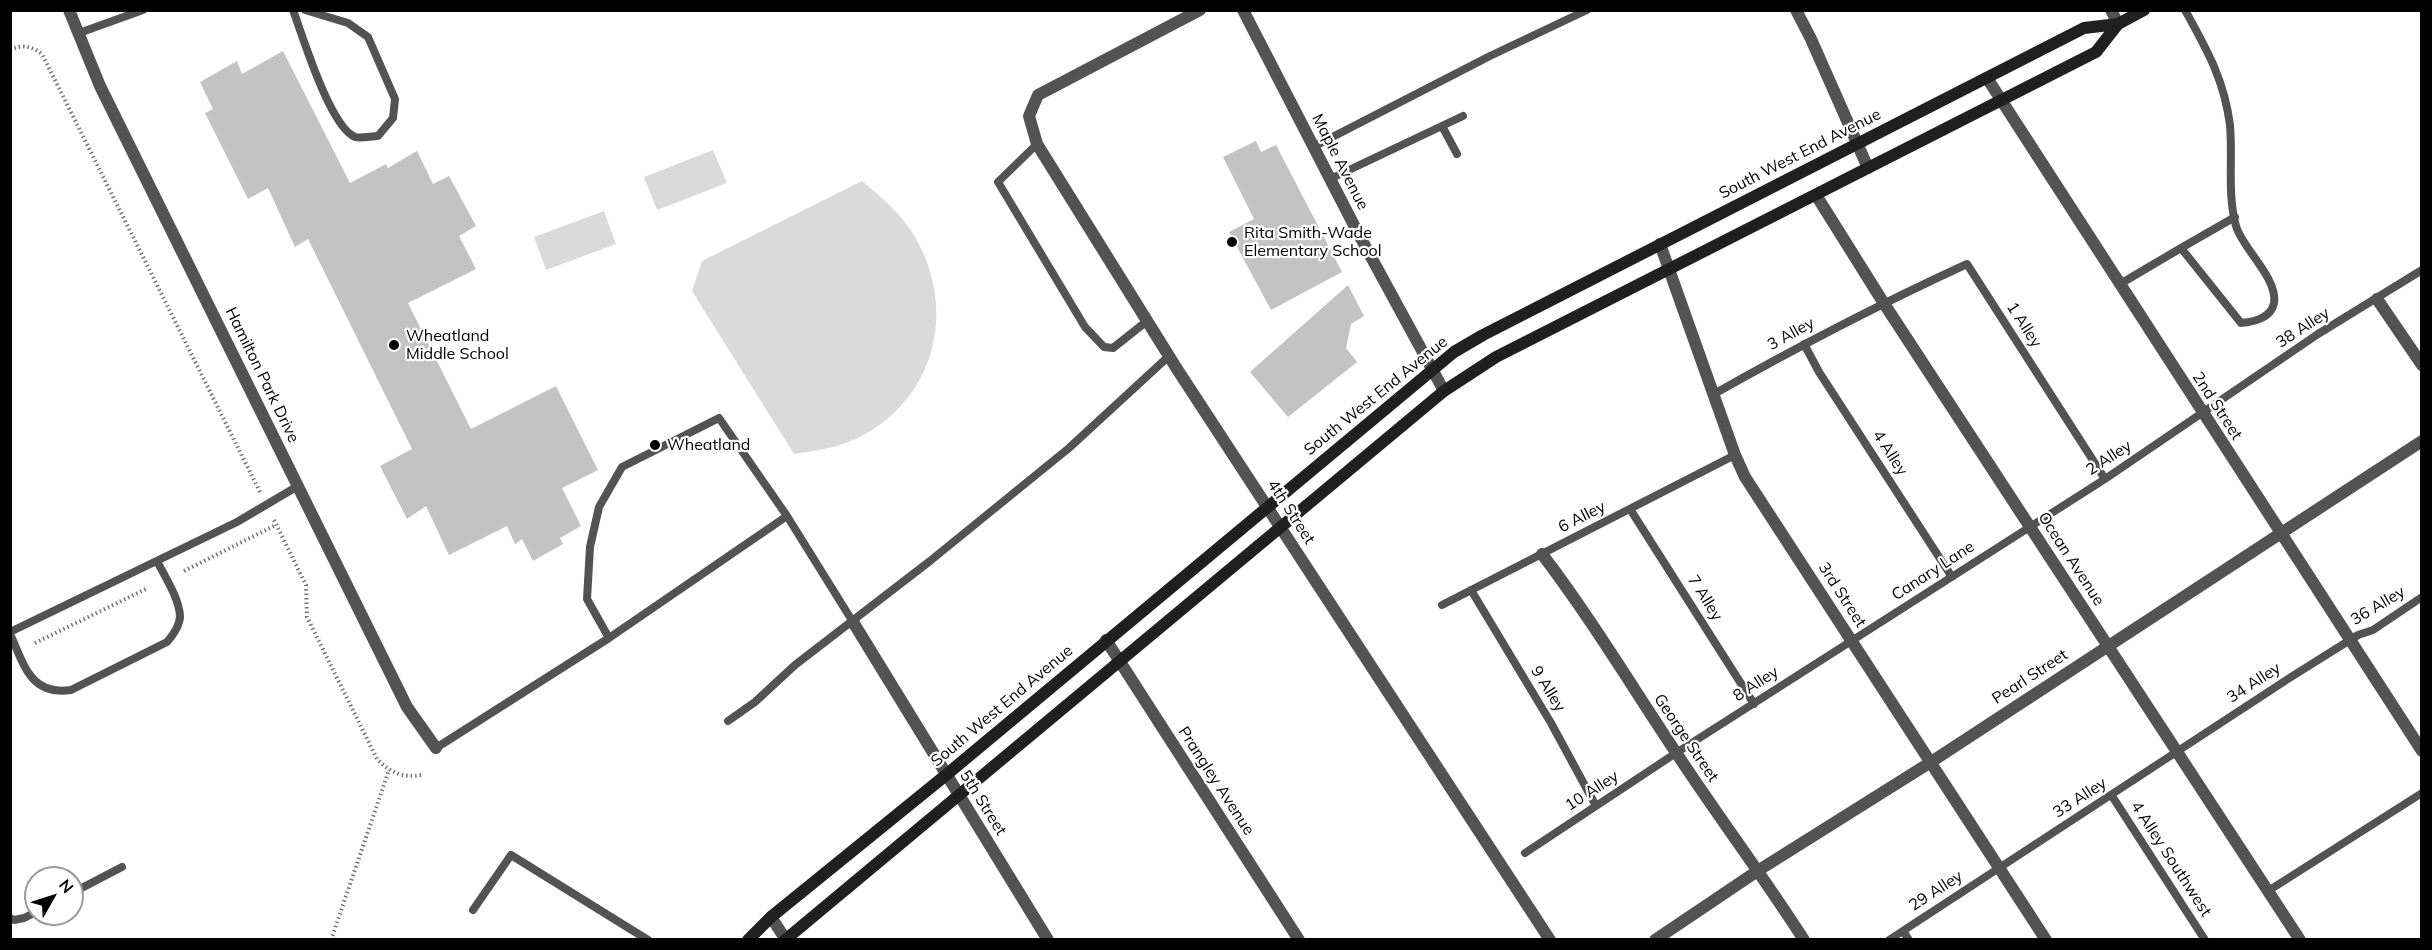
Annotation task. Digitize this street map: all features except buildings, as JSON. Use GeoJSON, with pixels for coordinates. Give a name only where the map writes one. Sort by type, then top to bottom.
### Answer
{"type":"FeatureCollection","features":[{"type":"Feature","properties":{"kind":"main road","name":"South West End Avenue"},"geometry":{"type":"LineString","coordinates":[[748,939],[771,917],[945,775],[1431,369],[1483,335],[2084,28],[2118,24],[2144,10]]}},
{"type":"Feature","properties":{"kind":"main road","name":"South West End Avenue"},"geometry":{"type":"LineString","coordinates":[[785,939],[1444,391],[1496,357],[2096,52],[2118,24]]}},
{"type":"Feature","properties":{"kind":"street","name":"Hamilton Park Drive"},"geometry":{"type":"LineString","coordinates":[[69,10],[100,86],[407,707],[436,748]]}},
{"type":"Feature","properties":{"kind":"street","name":"4th Street"},"geometry":{"type":"LineString","coordinates":[[1200,10],[1038,95],[1029,116],[1037,144],[1169,356],[1282,527],[1416,738],[1550,939]]}},
{"type":"Feature","properties":{"kind":"street","name":"Maple Avenue"},"geometry":{"type":"LineString","coordinates":[[1243,10],[1313,147],[1444,391]]}},
{"type":"Feature","properties":{"kind":"street"},"geometry":{"type":"LineString","coordinates":[[1796,10],[1868,168]]}},
{"type":"Feature","properties":{"kind":"street"},"geometry":{"type":"LineString","coordinates":[[2111,10],[2118,24]]}},
{"type":"Feature","properties":{"kind":"street","name":"2nd Street"},"geometry":{"type":"LineString","coordinates":[[1987,78],[2421,751]]}},
{"type":"Feature","properties":{"kind":"street","name":"Ocean Avenue"},"geometry":{"type":"LineString","coordinates":[[1816,195],[1883,302],[2300,939]]}},
{"type":"Feature","properties":{"kind":"street","name":"3rd Street"},"geometry":{"type":"LineString","coordinates":[[1660,244],[1735,455],[1745,477],[2046,939]]}},
{"type":"Feature","properties":{"kind":"street"},"geometry":{"type":"LineString","coordinates":[[2377,299],[2421,365]]}},
{"type":"Feature","properties":{"kind":"street","name":"Pearl Street"},"geometry":{"type":"LineString","coordinates":[[1655,939],[1759,870],[1931,762],[2421,441]]}},
{"type":"Feature","properties":{"kind":"street","name":"George Street"},"geometry":{"type":"LineString","coordinates":[[1542,554],[1804,939]]}},
{"type":"Feature","properties":{"kind":"street","name":"5th Street"},"geometry":{"type":"LineString","coordinates":[[853,622],[1045,938]]}},
{"type":"Feature","properties":{"kind":"street","name":"Prangley Avenue"},"geometry":{"type":"LineString","coordinates":[[1106,640],[1299,939]]}},
{"type":"Feature","properties":{"kind":"street"},"geometry":{"type":"LineString","coordinates":[[771,917],[785,939]]}},
{"type":"Feature","properties":{"kind":"lane"},"geometry":{"type":"LineString","coordinates":[[79,33],[142,10]]}},
{"type":"Feature","properties":{"kind":"lane"},"geometry":{"type":"LineString","coordinates":[[293,10],[325,95],[343,129],[357,138],[378,136],[393,118],[395,99],[368,38],[348,23],[305,10]]}},
{"type":"Feature","properties":{"kind":"lane"},"geometry":{"type":"LineString","coordinates":[[1313,147],[1490,56],[1587,10]]}},
{"type":"Feature","properties":{"kind":"lane"},"geometry":{"type":"LineString","coordinates":[[2181,248],[2241,323],[2256,321],[2268,313],[2274,305],[2274,295],[2265,273],[2236,228],[2230,168],[2230,127],[2224,93],[2218,72],[2185,10]]}},
{"type":"Feature","properties":{"kind":"lane"},"geometry":{"type":"LineString","coordinates":[[1330,179],[1463,116]]}},
{"type":"Feature","properties":{"kind":"lane"},"geometry":{"type":"LineString","coordinates":[[1442,126],[1457,154]]}},
{"type":"Feature","properties":{"kind":"lane"},"geometry":{"type":"LineString","coordinates":[[1037,144],[998,182],[1085,327],[1104,347],[1113,348],[1147,321]]}},
{"type":"Feature","properties":{"kind":"lane"},"geometry":{"type":"LineString","coordinates":[[2120,284],[2235,217]]}},
{"type":"Feature","properties":{"kind":"lane","name":"1 Alley"},"geometry":{"type":"LineString","coordinates":[[1883,302],[1967,264],[2105,480]]}},
{"type":"Feature","properties":{"kind":"lane","name":"38 Alley"},"geometry":{"type":"LineString","coordinates":[[2203,414],[2318,334],[2421,270]]}},
{"type":"Feature","properties":{"kind":"lane","name":"3 Alley"},"geometry":{"type":"LineString","coordinates":[[1714,394],[1883,302]]}},
{"type":"Feature","properties":{"kind":"lane","name":"4 Alley"},"geometry":{"type":"LineString","coordinates":[[1804,344],[1819,372],[1952,577]]}},
{"type":"Feature","properties":{"kind":"lane"},"geometry":{"type":"LineString","coordinates":[[728,721],[755,702],[795,665],[853,622],[1069,448],[1169,356]]}},
{"type":"Feature","properties":{"kind":"lane","name":"2 Alley"},"geometry":{"type":"LineString","coordinates":[[2030,526],[2105,480],[2203,414]]}},
{"type":"Feature","properties":{"kind":"lane"},"geometry":{"type":"LineString","coordinates":[[609,638],[587,599],[590,547],[598,507],[622,467],[719,418],[787,516],[853,622]]}},
{"type":"Feature","properties":{"kind":"lane","name":"6 Alley"},"geometry":{"type":"LineString","coordinates":[[1442,605],[1735,455]]}},
{"type":"Feature","properties":{"kind":"lane"},"geometry":{"type":"LineString","coordinates":[[157,561],[174,597],[180,617],[176,632],[167,642],[71,690],[56,692],[40,685],[30,677],[10,633],[157,561],[237,522],[298,486]]}},
{"type":"Feature","properties":{"kind":"lane","name":"7 Alley"},"geometry":{"type":"LineString","coordinates":[[1630,509],[1754,704]]}},
{"type":"Feature","properties":{"kind":"lane"},"geometry":{"type":"LineString","coordinates":[[436,748],[609,638],[787,516]]}},
{"type":"Feature","properties":{"kind":"lane","name":"Canary Lane"},"geometry":{"type":"LineString","coordinates":[[1852,640],[2030,526]]}},
{"type":"Feature","properties":{"kind":"lane","name":"9 Alley"},"geometry":{"type":"LineString","coordinates":[[1471,590],[1551,723],[1596,806]]}},
{"type":"Feature","properties":{"kind":"lane","name":"36 Alley"},"geometry":{"type":"LineString","coordinates":[[2349,640],[2373,630],[2421,597]]}},
{"type":"Feature","properties":{"kind":"lane","name":"8 Alley"},"geometry":{"type":"LineString","coordinates":[[1676,753],[1852,640]]}},
{"type":"Feature","properties":{"kind":"lane","name":"34 Alley"},"geometry":{"type":"LineString","coordinates":[[2176,752],[2349,640]]}},
{"type":"Feature","properties":{"kind":"lane","name":"33 Alley"},"geometry":{"type":"LineString","coordinates":[[1999,867],[2112,796],[2176,752]]}},
{"type":"Feature","properties":{"kind":"lane","name":"10 Alley"},"geometry":{"type":"LineString","coordinates":[[1525,853],[1676,753]]}},
{"type":"Feature","properties":{"kind":"lane"},"geometry":{"type":"LineString","coordinates":[[2268,891],[2421,793]]}},
{"type":"Feature","properties":{"kind":"lane","name":"4 Alley Southwest"},"geometry":{"type":"LineString","coordinates":[[2112,796],[2205,939]]}},
{"type":"Feature","properties":{"kind":"lane"},"geometry":{"type":"LineString","coordinates":[[473,910],[511,855],[648,939]]}},
{"type":"Feature","properties":{"kind":"lane"},"geometry":{"type":"LineString","coordinates":[[84,887],[122,867]]}},
{"type":"Feature","properties":{"kind":"lane","name":"29 Alley"},"geometry":{"type":"LineString","coordinates":[[1889,939],[1999,867]]}},
{"type":"Feature","properties":{"kind":"lane"},"geometry":{"type":"LineString","coordinates":[[1903,931],[1909,939]]}},
{"type":"Feature","properties":{"kind":"path"},"geometry":{"type":"LineString","coordinates":[[10,50],[25,46],[42,54],[261,493]]}},
{"type":"Feature","properties":{"kind":"path"},"geometry":{"type":"LineString","coordinates":[[184,571],[275,522],[306,585],[308,617],[376,759],[396,775],[422,775]]}},
{"type":"Feature","properties":{"kind":"path"},"geometry":{"type":"LineString","coordinates":[[35,643],[148,588]]}},
{"type":"Feature","properties":{"kind":"path"},"geometry":{"type":"LineString","coordinates":[[331,939],[389,770]]}},
{"type":"Feature","properties":{"kind":"shaded area"},"geometry":{"type":"Polygon","coordinates":[[[713,150],[727,183],[657,210],[644,177],[713,150]]]}},
{"type":"Feature","properties":{"kind":"shaded area"},"geometry":{"type":"Polygon","coordinates":[[[862,181],[891,206],[904,221],[915,237],[928,265],[935,294],[936,323],[931,352],[921,378],[905,402],[883,422],[848,442],[825,449],[794,454],[692,291],[702,261],[862,181]]]}},
{"type":"Feature","properties":{"kind":"shaded area"},"geometry":{"type":"Polygon","coordinates":[[[604,211],[616,244],[546,270],[534,237],[604,211]]]}},
{"type":"Feature","properties":{"kind":"place","name":"Rita Smith-Wade Elementary School"},"geometry":{"type":"Point","coordinates":[1232,242]}},
{"type":"Feature","properties":{"kind":"place","name":"Wheatland Middle School"},"geometry":{"type":"Point","coordinates":[394,345]}},
{"type":"Feature","properties":{"kind":"place","name":"Wheatland"},"geometry":{"type":"Point","coordinates":[655,445]}}]}
